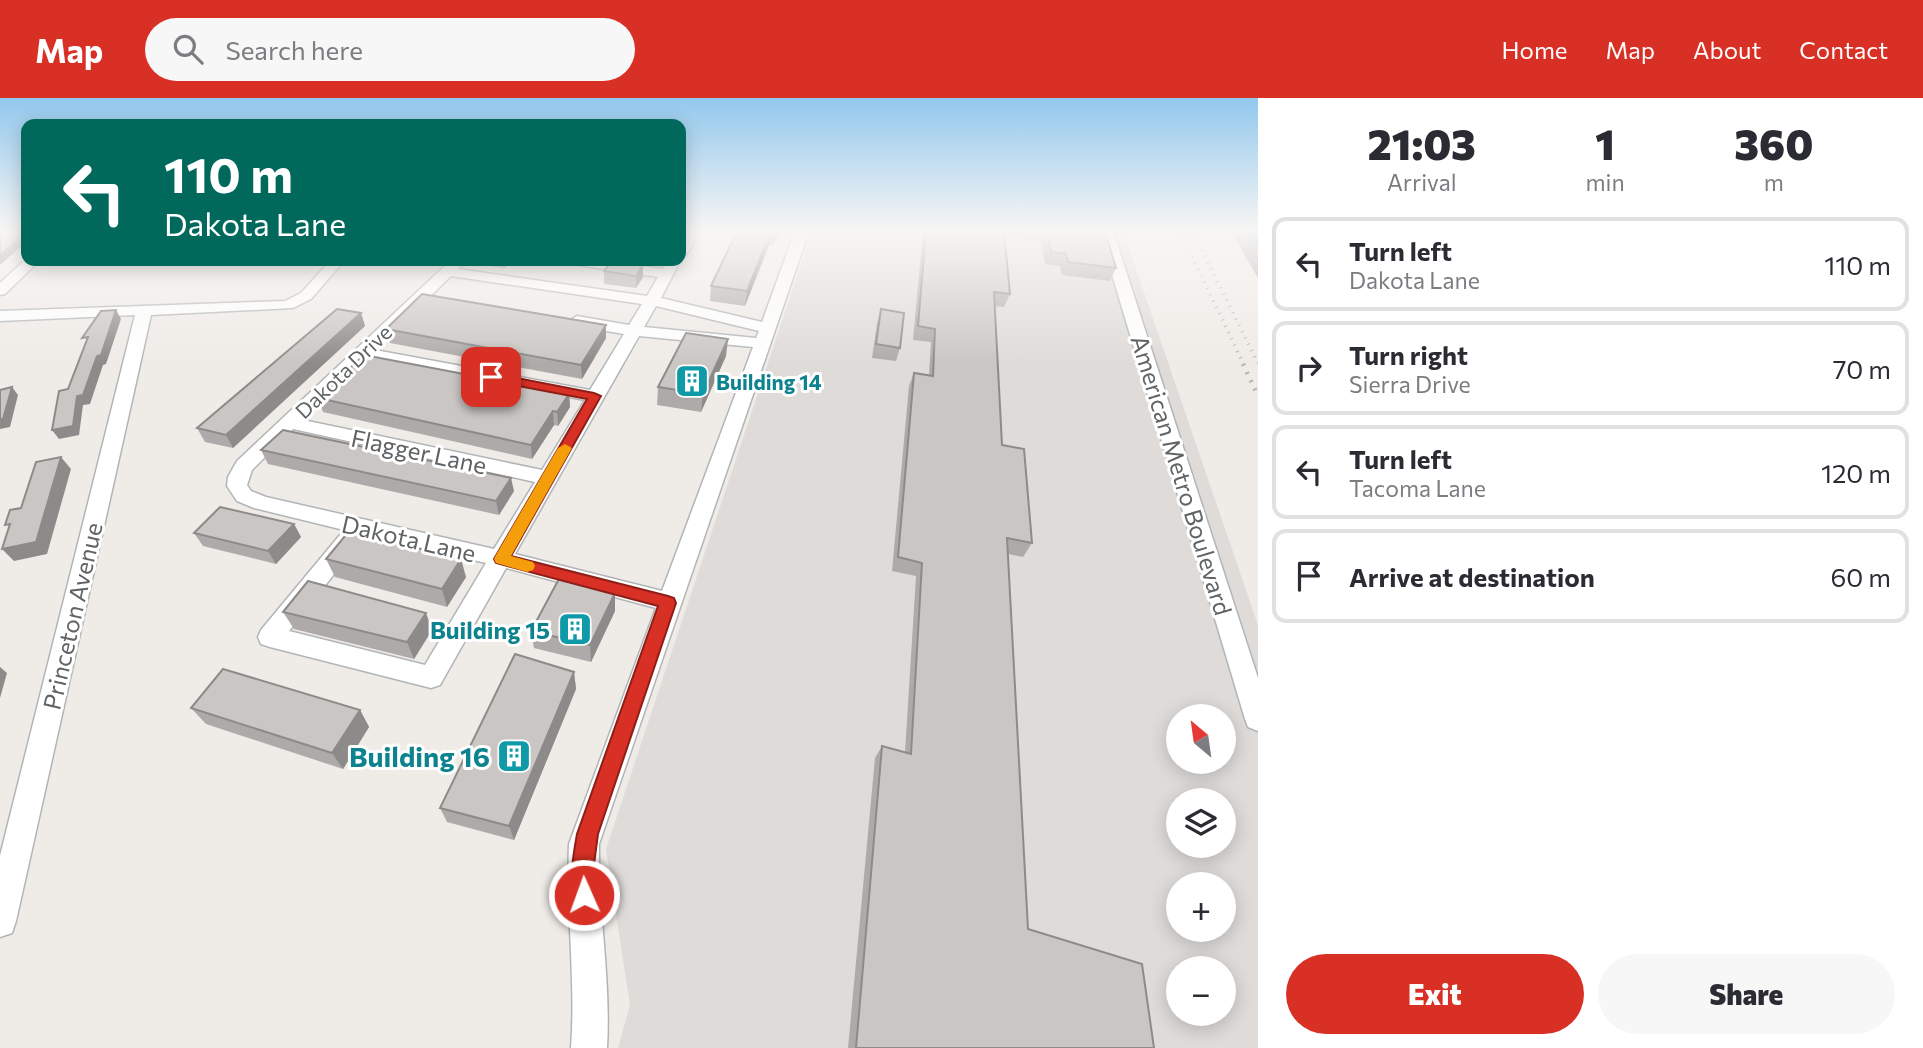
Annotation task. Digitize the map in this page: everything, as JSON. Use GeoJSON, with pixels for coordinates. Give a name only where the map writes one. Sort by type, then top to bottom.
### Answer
{"type":"FeatureCollection","features":[{"type":"Feature","properties":{"kind":"street"},"geometry":{"type":"LineString","coordinates":[[0,290],[16,275]]}},
{"type":"Feature","properties":{"kind":"street"},"geometry":{"type":"LineString","coordinates":[[0,316],[295,303],[306,296],[324,275]]}},
{"type":"Feature","properties":{"kind":"street","name":"Dakota Drive"},"geometry":{"type":"LineString","coordinates":[[237,486],[244,466],[442,275]]}},
{"type":"Feature","properties":{"kind":"street"},"geometry":{"type":"LineString","coordinates":[[504,275],[653,302],[764,335]]}},
{"type":"Feature","properties":{"kind":"street"},"geometry":{"type":"LineString","coordinates":[[359,527],[270,637],[431,677],[667,275]]}},
{"type":"Feature","properties":{"kind":"street"},"geometry":{"type":"LineString","coordinates":[[589,1048],[592,1015],[583,875],[584,844],[786,275]]}},
{"type":"Feature","properties":{"kind":"street","name":"American Metro Boulevard"},"geometry":{"type":"LineString","coordinates":[[1121,275],[1258,719]]}},
{"type":"Feature","properties":{"kind":"street"},"geometry":{"type":"LineString","coordinates":[[422,295],[448,299]]}},
{"type":"Feature","properties":{"kind":"street","name":"Princeton Avenue"},"geometry":{"type":"LineString","coordinates":[[0,921],[8,857],[144,311]]}},
{"type":"Feature","properties":{"kind":"street"},"geometry":{"type":"LineString","coordinates":[[555,317],[636,331],[764,335]]}},
{"type":"Feature","properties":{"kind":"street"},"geometry":{"type":"LineString","coordinates":[[362,352],[594,396]]}},
{"type":"Feature","properties":{"kind":"street","name":"Flagger Lane"},"geometry":{"type":"LineString","coordinates":[[290,423],[548,478]]}},
{"type":"Feature","properties":{"kind":"street","name":"Dakota Lane"},"geometry":{"type":"LineString","coordinates":[[237,486],[244,496],[261,503],[502,559],[668,603]]}},
{"type":"Feature","properties":{"kind":"shaded area"},"geometry":{"type":"Polygon","coordinates":[[[797,275],[1138,275],[1258,625],[1258,1048],[618,1048],[630,1005],[606,849],[797,275]]]}},
{"type":"Feature","properties":{"kind":"building"},"geometry":{"type":"Polygon","coordinates":[[[716,275],[753,275],[747,291],[711,286],[716,275]]]}},
{"type":"Feature","properties":{"kind":"building"},"geometry":{"type":"Polygon","coordinates":[[[922,275],[1008,275],[1010,294],[994,292],[1002,445],[1024,449],[1032,543],[1007,538],[1028,929],[1142,964],[1154,1048],[856,1048],[882,746],[911,754],[922,563],[898,557],[914,373],[933,376],[935,329],[918,326],[922,275]]]}},
{"type":"Feature","properties":{"kind":"building"},"geometry":{"type":"Polygon","coordinates":[[[422,294],[606,325],[581,365],[386,329],[422,294]]]}},
{"type":"Feature","properties":{"kind":"building"},"geometry":{"type":"Polygon","coordinates":[[[337,309],[361,313],[226,435],[197,428],[337,309]]]}},
{"type":"Feature","properties":{"kind":"building"},"geometry":{"type":"Polygon","coordinates":[[[881,309],[904,313],[900,348],[876,344],[881,309]]]}},
{"type":"Feature","properties":{"kind":"building"},"geometry":{"type":"Polygon","coordinates":[[[116,310],[101,355],[97,356],[83,395],[77,396],[73,426],[52,430],[59,391],[68,389],[88,337],[82,338],[101,311],[116,310]]]}},
{"type":"Feature","properties":{"kind":"building"},"geometry":{"type":"Polygon","coordinates":[[[686,333],[728,339],[703,394],[658,387],[686,333]]]}},
{"type":"Feature","properties":{"kind":"building"},"geometry":{"type":"Polygon","coordinates":[[[364,355],[569,394],[557,412],[553,411],[531,445],[318,398],[364,355]]]}},
{"type":"Feature","properties":{"kind":"building"},"geometry":{"type":"Polygon","coordinates":[[[12,387],[3,419],[0,419],[0,390],[12,387]]]}},
{"type":"Feature","properties":{"kind":"building"},"geometry":{"type":"Polygon","coordinates":[[[283,430],[511,478],[496,501],[261,450],[283,430]]]}},
{"type":"Feature","properties":{"kind":"building"},"geometry":{"type":"Polygon","coordinates":[[[61,457],[36,542],[2,549],[10,524],[5,525],[10,510],[21,508],[36,462],[61,457]]]}},
{"type":"Feature","properties":{"kind":"building"},"geometry":{"type":"Polygon","coordinates":[[[220,507],[294,524],[268,551],[194,533],[220,507]]]}},
{"type":"Feature","properties":{"kind":"building"},"geometry":{"type":"Polygon","coordinates":[[[349,531],[461,559],[442,589],[326,559],[349,531]]]}},
{"type":"Feature","properties":{"kind":"building"},"geometry":{"type":"Polygon","coordinates":[[[560,577],[615,593],[590,645],[531,631],[560,577]]]}},
{"type":"Feature","properties":{"kind":"building"},"geometry":{"type":"Polygon","coordinates":[[[308,581],[426,613],[407,642],[283,612],[308,581]]]}},
{"type":"Feature","properties":{"kind":"building","name":"Building 16"},"geometry":{"type":"Polygon","coordinates":[[[515,654],[574,672],[509,826],[440,808],[515,654]]]}},
{"type":"Feature","properties":{"kind":"building"},"geometry":{"type":"Polygon","coordinates":[[[223,669],[360,710],[332,753],[191,708],[223,669]]]}},
{"type":"Feature","properties":{"kind":"railway"},"geometry":{"type":"LineString","coordinates":[[1201,275],[1244,365]]}},
{"type":"Feature","properties":{"kind":"railway"},"geometry":{"type":"LineString","coordinates":[[1214,275],[1258,363]]}},
{"type":"Feature","properties":{"kind":"railway"},"geometry":{"type":"LineString","coordinates":[[1243,364],[1258,396]]}},
{"type":"Feature","properties":{"kind":"slow traffic"},"geometry":{"type":"LineString","coordinates":[[527,566],[502,559],[565,448]]}},
{"type":"Feature","properties":{"kind":"place","name":"Building 14"},"geometry":{"type":"Point","coordinates":[692,381]}},
{"type":"Feature","properties":{"kind":"place","name":"Building 15"},"geometry":{"type":"Point","coordinates":[575,629]}},
{"type":"Feature","properties":{"kind":"place","name":"Building 16"},"geometry":{"type":"Point","coordinates":[514,756]}},
{"type":"Feature","properties":{"kind":"route"},"geometry":{"type":"LineString","coordinates":[[491,377],[594,396],[502,559],[668,603],[584,844],[584,895]]}}]}
